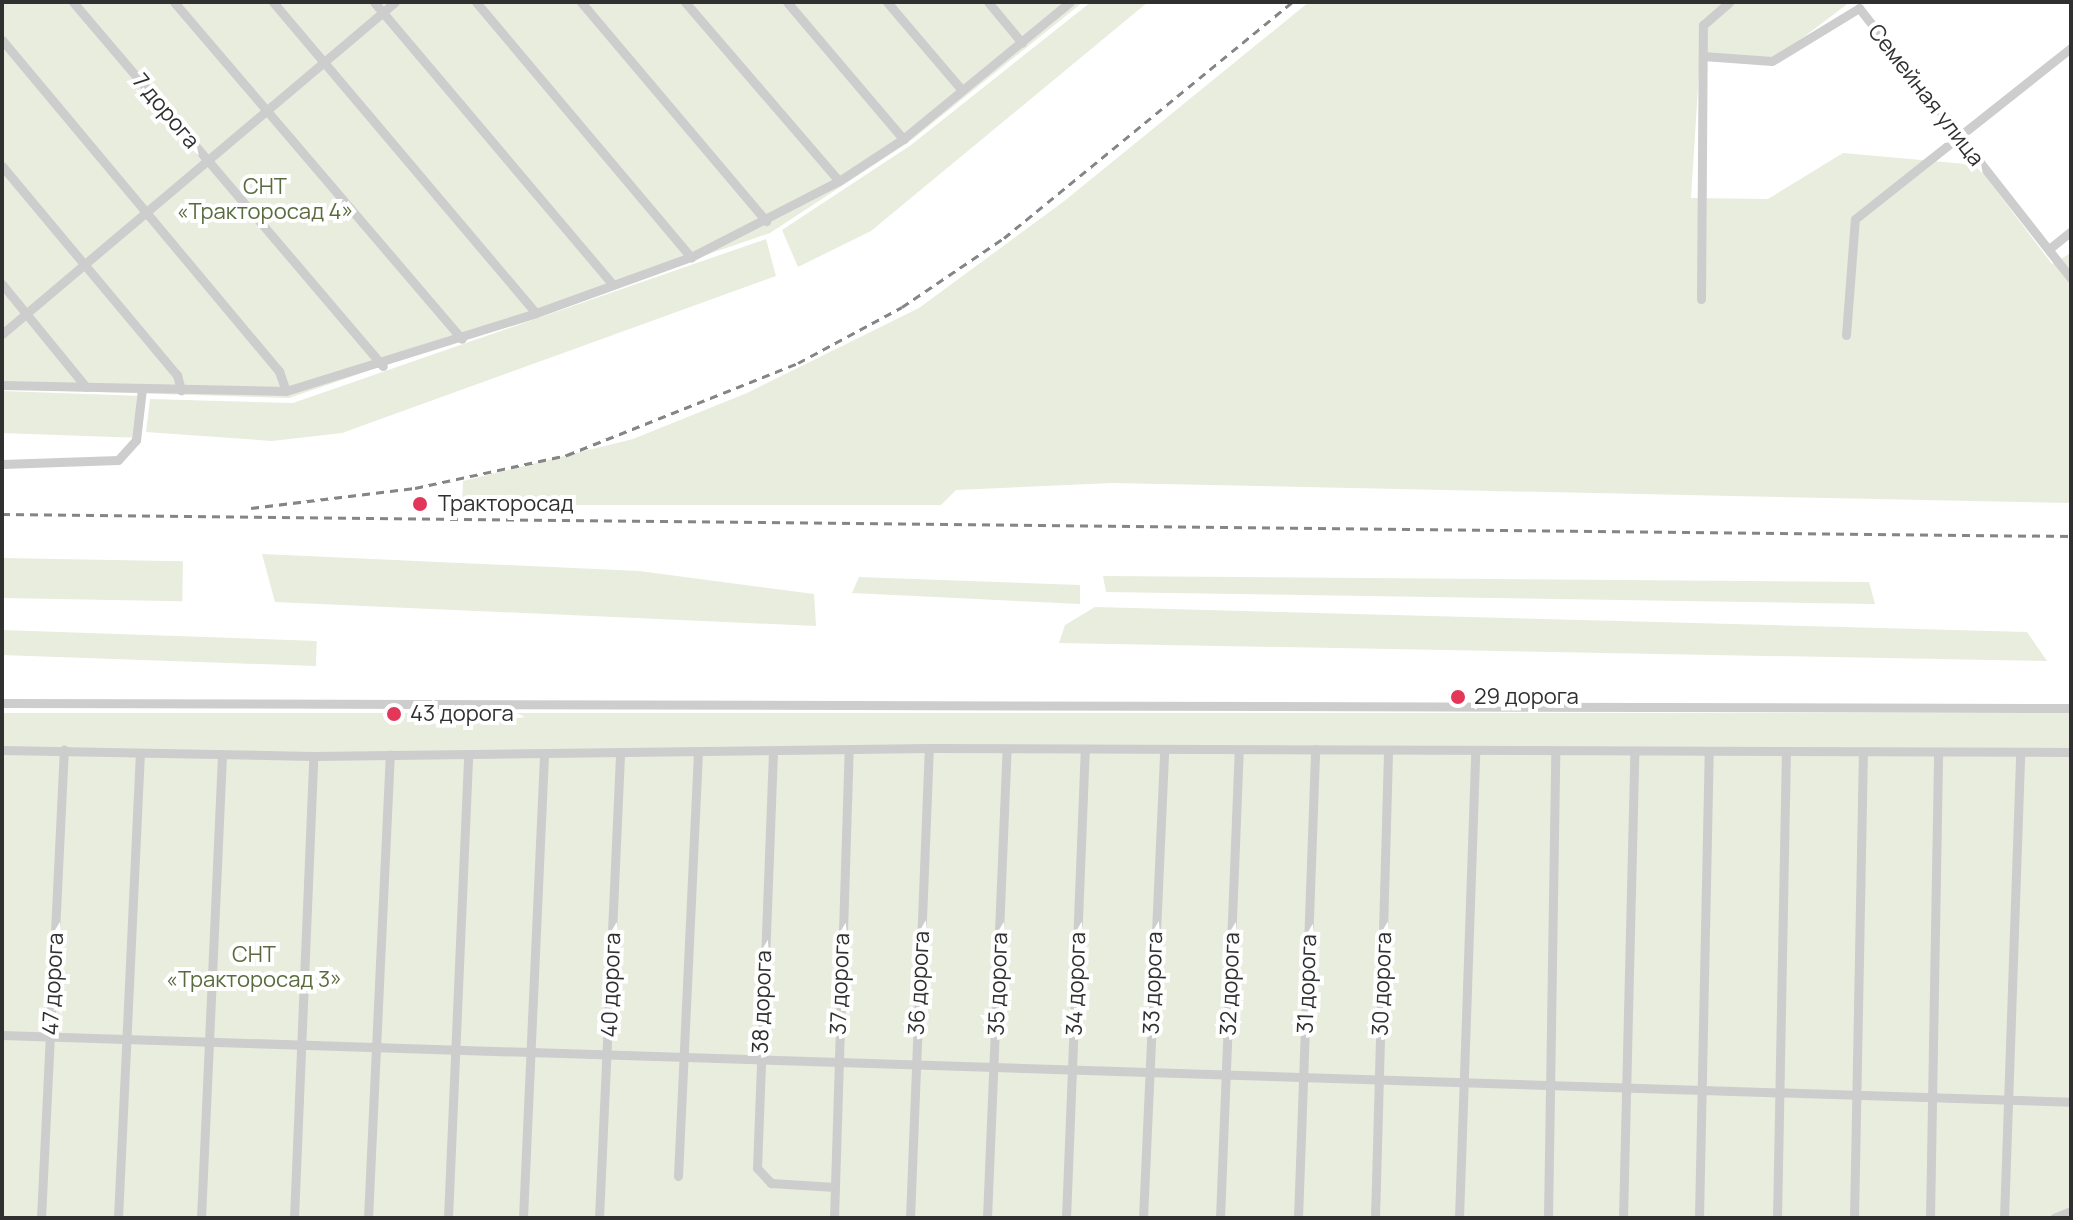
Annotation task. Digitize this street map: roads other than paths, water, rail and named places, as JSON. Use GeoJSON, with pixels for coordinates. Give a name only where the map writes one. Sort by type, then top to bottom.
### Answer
{"type":"FeatureCollection","features":[{"type":"Feature","properties":{"kind":"street","name":"7 дорога"},"geometry":{"type":"LineString","coordinates":[[73,2],[383,366]]}},
{"type":"Feature","properties":{"kind":"street"},"geometry":{"type":"LineString","coordinates":[[174,2],[462,339]]}},
{"type":"Feature","properties":{"kind":"street"},"geometry":{"type":"LineString","coordinates":[[273,2],[536,313]]}},
{"type":"Feature","properties":{"kind":"street"},"geometry":{"type":"LineString","coordinates":[[374,2],[613,285]]}},
{"type":"Feature","properties":{"kind":"street"},"geometry":{"type":"LineString","coordinates":[[2,334],[395,2]]}},
{"type":"Feature","properties":{"kind":"street"},"geometry":{"type":"LineString","coordinates":[[476,2],[691,257]]}},
{"type":"Feature","properties":{"kind":"street"},"geometry":{"type":"LineString","coordinates":[[581,2],[766,221]]}},
{"type":"Feature","properties":{"kind":"street"},"geometry":{"type":"LineString","coordinates":[[685,2],[839,181]]}},
{"type":"Feature","properties":{"kind":"street"},"geometry":{"type":"LineString","coordinates":[[787,2],[903,139]]}},
{"type":"Feature","properties":{"kind":"street"},"geometry":{"type":"LineString","coordinates":[[887,2],[962,90]]}},
{"type":"Feature","properties":{"kind":"street"},"geometry":{"type":"LineString","coordinates":[[988,2],[1022,43]]}},
{"type":"Feature","properties":{"kind":"street"},"geometry":{"type":"LineString","coordinates":[[2,385],[286,391],[383,366],[536,313],[691,257],[839,181],[903,139],[1070,2]]}},
{"type":"Feature","properties":{"kind":"street"},"geometry":{"type":"LineString","coordinates":[[1701,299],[1703,25],[1729,2]]}},
{"type":"Feature","properties":{"kind":"street","name":"Семейная улица"},"geometry":{"type":"LineString","coordinates":[[1703,56],[1772,61],[1856,5],[2071,278]]}},
{"type":"Feature","properties":{"kind":"street"},"geometry":{"type":"LineString","coordinates":[[2,40],[279,371],[286,391]]}},
{"type":"Feature","properties":{"kind":"street"},"geometry":{"type":"LineString","coordinates":[[1846,335],[1855,219],[1957,135],[2071,48]]}},
{"type":"Feature","properties":{"kind":"street"},"geometry":{"type":"LineString","coordinates":[[2,166],[177,375],[181,390]]}},
{"type":"Feature","properties":{"kind":"street"},"geometry":{"type":"LineString","coordinates":[[2049,249],[2071,231]]}},
{"type":"Feature","properties":{"kind":"street"},"geometry":{"type":"LineString","coordinates":[[2,284],[86,387]]}},
{"type":"Feature","properties":{"kind":"street"},"geometry":{"type":"LineString","coordinates":[[2,464],[118,460],[136,440],[142,389]]}},
{"type":"Feature","properties":{"kind":"street"},"geometry":{"type":"LineString","coordinates":[[2,703],[2071,708]]}},
{"type":"Feature","properties":{"kind":"street"},"geometry":{"type":"LineString","coordinates":[[2,750],[222,756],[929,748],[2071,752]]}},
{"type":"Feature","properties":{"kind":"street","name":"36 дорога"},"geometry":{"type":"LineString","coordinates":[[910,1218],[929,748]]}},
{"type":"Feature","properties":{"kind":"street","name":"35 дорога"},"geometry":{"type":"LineString","coordinates":[[987,1218],[1007,749]]}},
{"type":"Feature","properties":{"kind":"street","name":"34 дорога"},"geometry":{"type":"LineString","coordinates":[[1066,1218],[1085,749]]}},
{"type":"Feature","properties":{"kind":"street","name":"33 дорога"},"geometry":{"type":"LineString","coordinates":[[1143,1218],[1164,749]]}},
{"type":"Feature","properties":{"kind":"street","name":"31 дорога"},"geometry":{"type":"LineString","coordinates":[[1298,1218],[1315,749]]}},
{"type":"Feature","properties":{"kind":"street","name":"47 дорога"},"geometry":{"type":"LineString","coordinates":[[41,1218],[64,750]]}},
{"type":"Feature","properties":{"kind":"street","name":"37 дорога"},"geometry":{"type":"LineString","coordinates":[[834,1218],[849,750]]}},
{"type":"Feature","properties":{"kind":"street","name":"32 дорога"},"geometry":{"type":"LineString","coordinates":[[1220,1218],[1239,750]]}},
{"type":"Feature","properties":{"kind":"street","name":"30 дорога"},"geometry":{"type":"LineString","coordinates":[[1375,1218],[1388,750]]}},
{"type":"Feature","properties":{"kind":"street","name":"40 дорога"},"geometry":{"type":"LineString","coordinates":[[599,1218],[620,752]]}},
{"type":"Feature","properties":{"kind":"street"},"geometry":{"type":"LineString","coordinates":[[678,1176],[698,752]]}},
{"type":"Feature","properties":{"kind":"street","name":"38 дорога"},"geometry":{"type":"LineString","coordinates":[[773,752],[757,1168],[771,1183],[835,1187]]}},
{"type":"Feature","properties":{"kind":"street"},"geometry":{"type":"LineString","coordinates":[[1459,1218],[1475,752]]}},
{"type":"Feature","properties":{"kind":"street"},"geometry":{"type":"LineString","coordinates":[[1548,1218],[1555,752]]}},
{"type":"Feature","properties":{"kind":"street"},"geometry":{"type":"LineString","coordinates":[[1623,1218],[1634,752]]}},
{"type":"Feature","properties":{"kind":"street"},"geometry":{"type":"LineString","coordinates":[[1699,1218],[1709,752]]}},
{"type":"Feature","properties":{"kind":"street"},"geometry":{"type":"LineString","coordinates":[[1777,1218],[1786,752]]}},
{"type":"Feature","properties":{"kind":"street"},"geometry":{"type":"LineString","coordinates":[[1854,1218],[1863,752]]}},
{"type":"Feature","properties":{"kind":"street"},"geometry":{"type":"LineString","coordinates":[[1930,1218],[1938,752]]}},
{"type":"Feature","properties":{"kind":"street"},"geometry":{"type":"LineString","coordinates":[[2004,1218],[2020,752]]}},
{"type":"Feature","properties":{"kind":"street"},"geometry":{"type":"LineString","coordinates":[[448,1218],[468,754]]}},
{"type":"Feature","properties":{"kind":"street"},"geometry":{"type":"LineString","coordinates":[[523,1218],[544,754]]}},
{"type":"Feature","properties":{"kind":"street"},"geometry":{"type":"LineString","coordinates":[[118,1218],[140,755]]}},
{"type":"Feature","properties":{"kind":"street"},"geometry":{"type":"LineString","coordinates":[[368,1218],[380,1045],[390,755]]}},
{"type":"Feature","properties":{"kind":"street"},"geometry":{"type":"LineString","coordinates":[[201,1218],[222,756]]}},
{"type":"Feature","properties":{"kind":"street"},"geometry":{"type":"LineString","coordinates":[[294,1218],[313,756]]}},
{"type":"Feature","properties":{"kind":"street"},"geometry":{"type":"LineString","coordinates":[[2,1035],[533,1048],[1379,1079],[1856,1092],[2071,1102]]}},
{"type":"Feature","properties":{"kind":"street"},"geometry":{"type":"LineString","coordinates":[[2054,1218],[2071,1211]]}},
{"type":"Feature","properties":{"kind":"railway"},"geometry":{"type":"LineString","coordinates":[[251,508],[415,488],[567,455],[798,363],[902,307],[1004,238],[1292,2]]}},
{"type":"Feature","properties":{"kind":"railway"},"geometry":{"type":"LineString","coordinates":[[2,514],[2071,536]]}},
{"type":"Feature","properties":{"kind":"place","name":"Тракторосад"},"geometry":{"type":"Point","coordinates":[420,504]}},
{"type":"Feature","properties":{"kind":"place","name":"29 дорога"},"geometry":{"type":"Point","coordinates":[1458,697]}},
{"type":"Feature","properties":{"kind":"place","name":"43 дорога"},"geometry":{"type":"Point","coordinates":[394,714]}},
{"type":"Feature","properties":{"kind":"park label","name":"СНТ «Тракторосад 4»"},"geometry":{"type":"Point","coordinates":[265,198]}},
{"type":"Feature","properties":{"kind":"park label","name":"СНТ «Тракторосад 3»"},"geometry":{"type":"Point","coordinates":[254,966]}}]}
